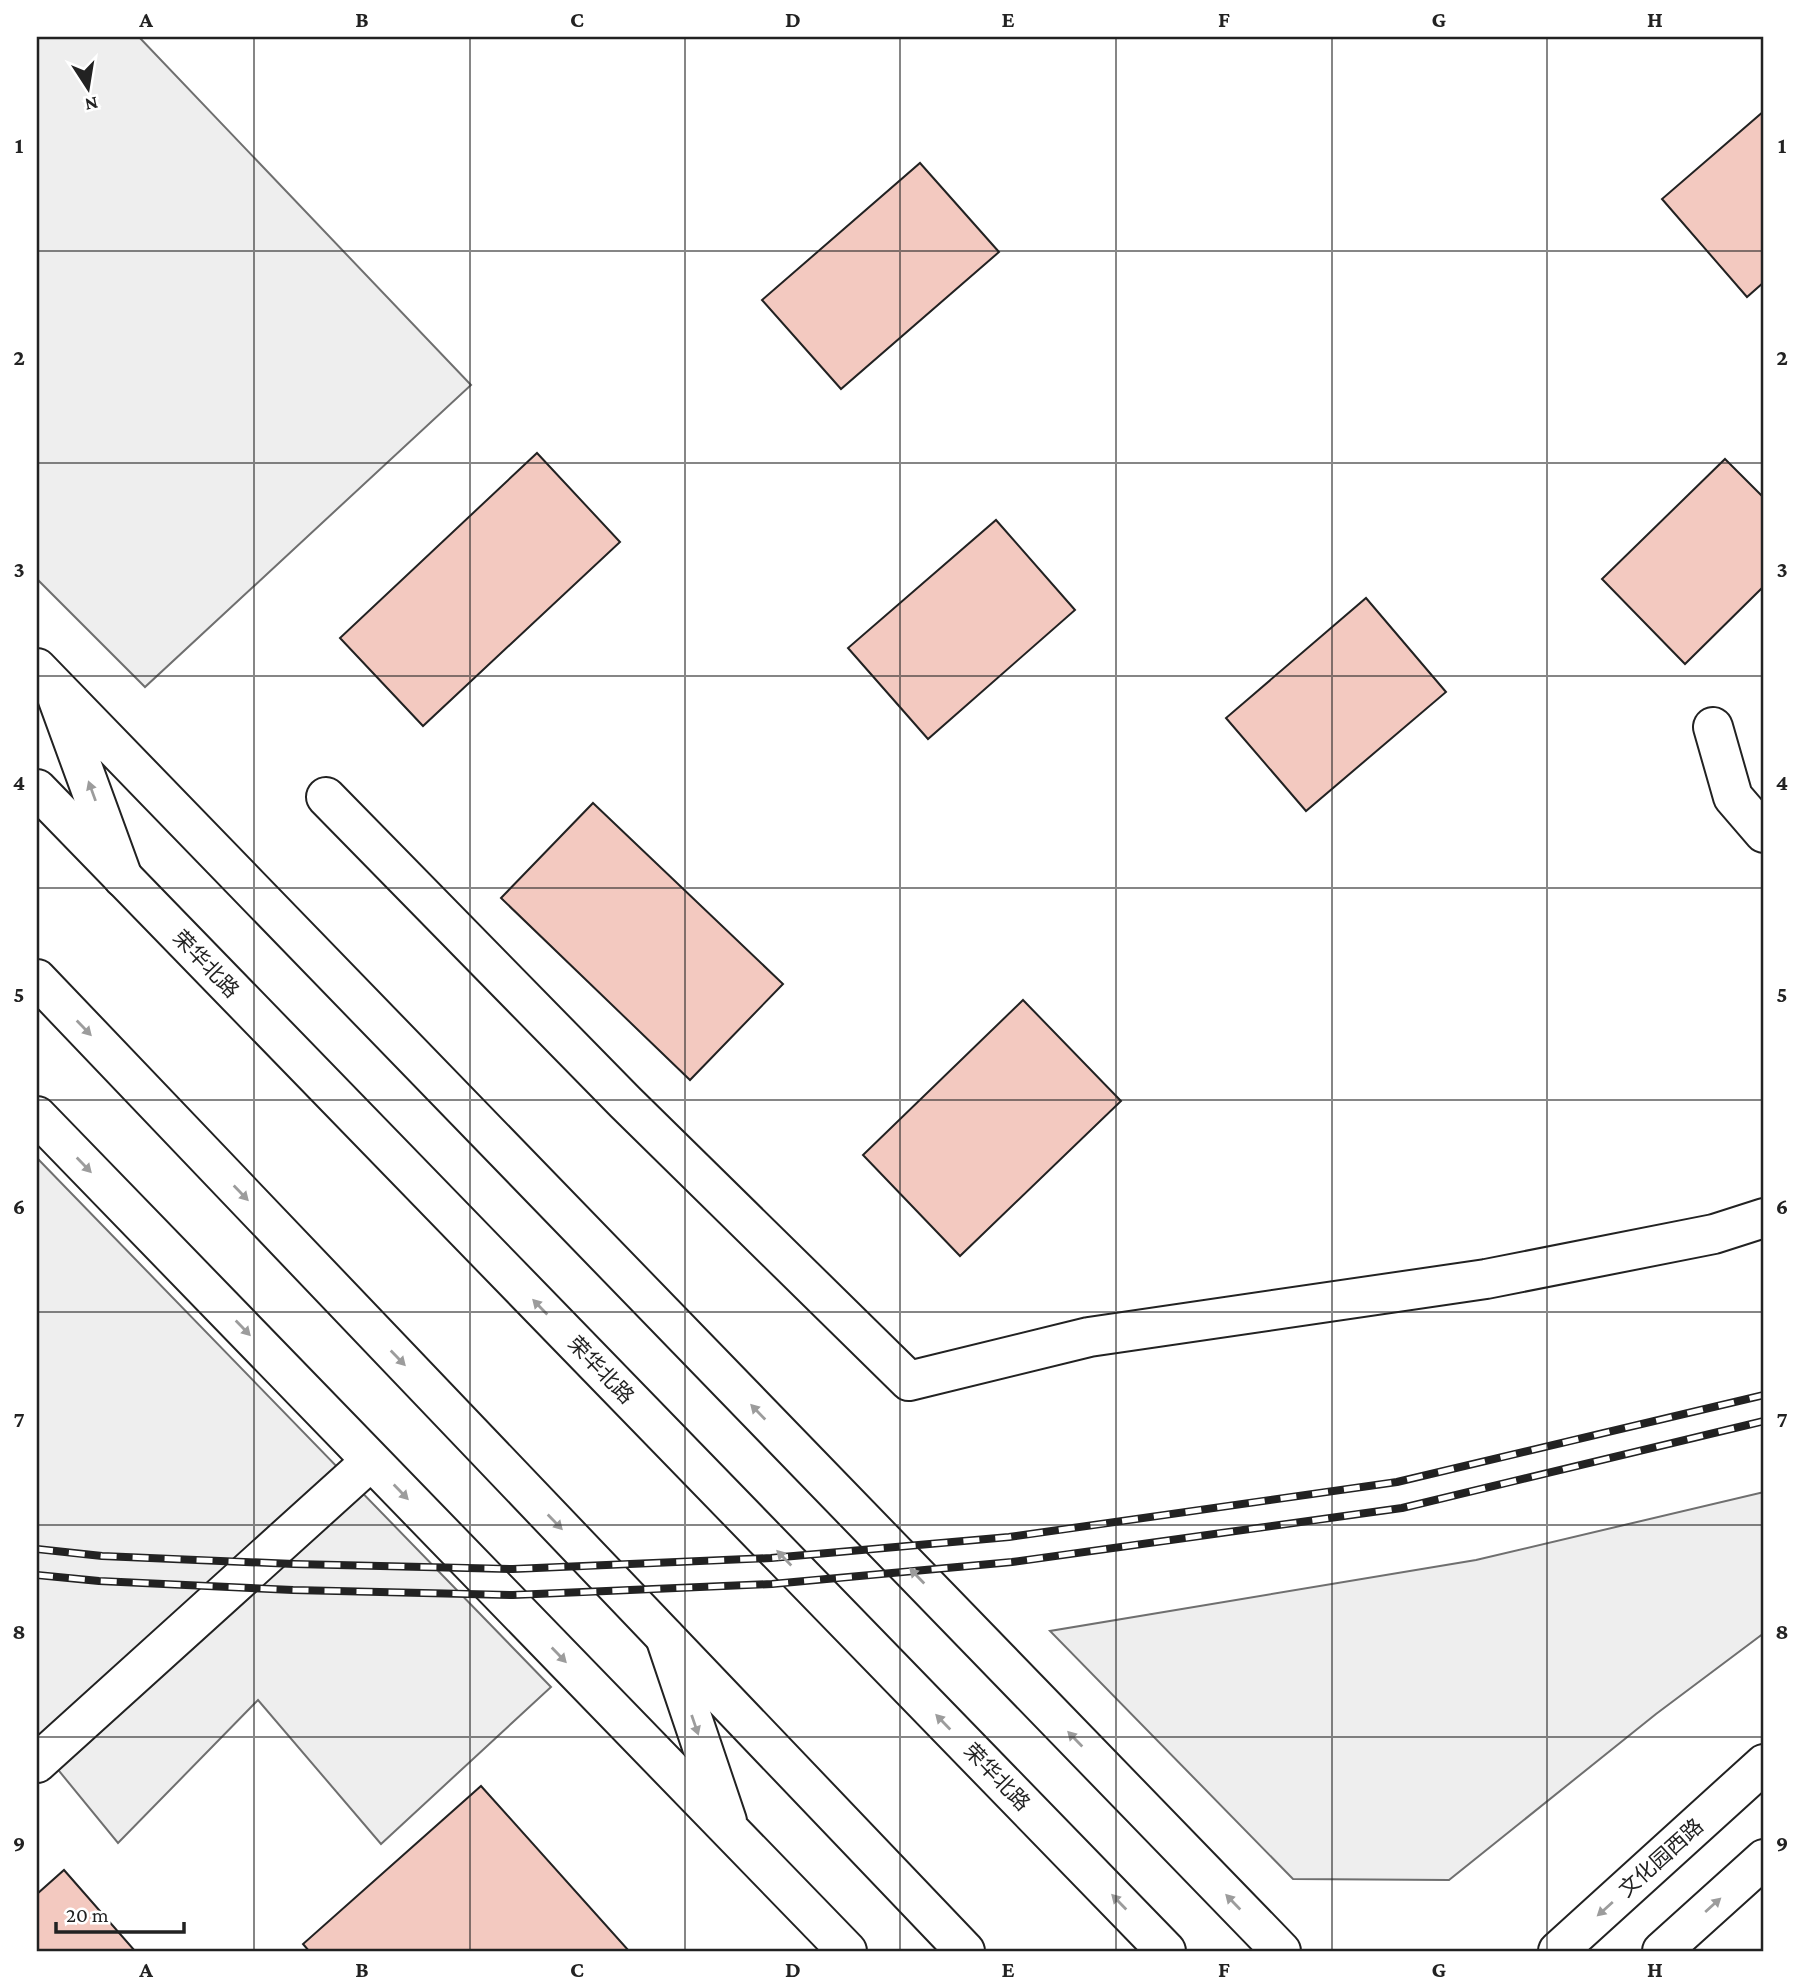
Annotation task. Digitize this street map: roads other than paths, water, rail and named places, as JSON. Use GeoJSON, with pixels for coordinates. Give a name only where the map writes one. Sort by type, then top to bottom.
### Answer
{"type":"FeatureCollection","features":[{"type":"Feature","properties":{"kind":"street"},"geometry":{"type":"LineString","coordinates":[[45,677],[123,878]]}},
{"type":"Feature","properties":{"kind":"street"},"geometry":{"type":"LineString","coordinates":[[45,677],[1281,1951]]}},
{"type":"Feature","properties":{"kind":"street"},"geometry":{"type":"LineString","coordinates":[[1713,727],[1733,797],[1764,833]]}},
{"type":"Feature","properties":{"kind":"street","name":"荣华北路"},"geometry":{"type":"LineString","coordinates":[[37,789],[1166,1951]]}},
{"type":"Feature","properties":{"kind":"street"},"geometry":{"type":"LineString","coordinates":[[326,797],[625,1102],[909,1381],[1090,1337],[1486,1279],[1714,1234],[1764,1218]]}},
{"type":"Feature","properties":{"kind":"street"},"geometry":{"type":"LineString","coordinates":[[43,990],[965,1951]]}},
{"type":"Feature","properties":{"kind":"street"},"geometry":{"type":"LineString","coordinates":[[37,1116],[847,1951]]}},
{"type":"Feature","properties":{"kind":"street"},"geometry":{"type":"LineString","coordinates":[[37,1763],[371,1461]]}},
{"type":"Feature","properties":{"kind":"street"},"geometry":{"type":"LineString","coordinates":[[665,1637],[731,1832]]}},
{"type":"Feature","properties":{"kind":"street","name":"文化园西路"},"geometry":{"type":"LineString","coordinates":[[1558,1951],[1764,1764]]}},
{"type":"Feature","properties":{"kind":"street"},"geometry":{"type":"LineString","coordinates":[[1662,1951],[1764,1859]]}},
{"type":"Feature","properties":{"kind":"railway"},"geometry":{"type":"LineString","coordinates":[[37,1549],[102,1556],[513,1569],[771,1558],[1009,1537],[1397,1482],[1764,1395]]}},
{"type":"Feature","properties":{"kind":"railway"},"geometry":{"type":"LineString","coordinates":[[37,1575],[99,1581],[293,1590],[513,1595],[772,1584],[1012,1562],[1402,1508],[1764,1421]]}}]}
